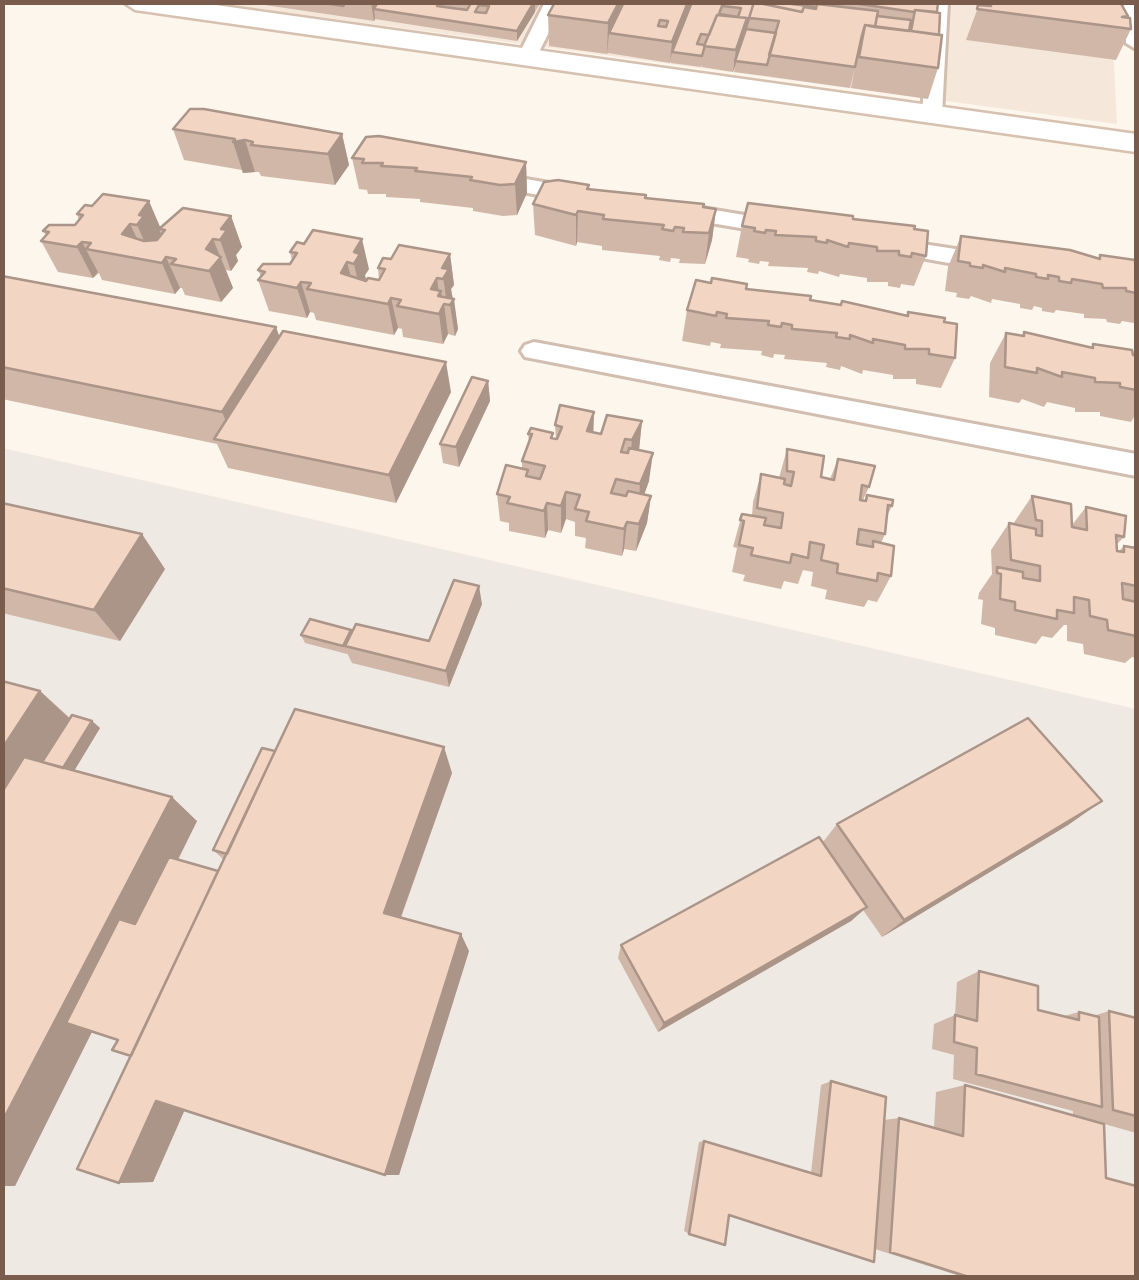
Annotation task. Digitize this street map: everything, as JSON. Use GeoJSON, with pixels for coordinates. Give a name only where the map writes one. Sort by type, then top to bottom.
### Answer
{"type":"FeatureCollection","features":[{"type":"Feature","properties":{"kind":"street"},"geometry":{"type":"LineString","coordinates":[[135,2],[1136,143]]}},
{"type":"Feature","properties":{"kind":"street"},"geometry":{"type":"LineString","coordinates":[[527,58],[555,2]]}},
{"type":"Feature","properties":{"kind":"street"},"geometry":{"type":"LineString","coordinates":[[932,114],[940,2]]}},
{"type":"Feature","properties":{"kind":"street"},"geometry":{"type":"LineString","coordinates":[[1133,2],[1136,43]]}},
{"type":"Feature","properties":{"kind":"street"},"geometry":{"type":"LineString","coordinates":[[464,176],[598,198]]}},
{"type":"Feature","properties":{"kind":"street"},"geometry":{"type":"LineString","coordinates":[[656,208],[810,233]]}},
{"type":"Feature","properties":{"kind":"street"},"geometry":{"type":"LineString","coordinates":[[868,242],[1021,268]]}},
{"type":"Feature","properties":{"kind":"street"},"geometry":{"type":"LineString","coordinates":[[534,351],[1136,465]]}},
{"type":"Feature","properties":{"kind":"shaded area"},"geometry":{"type":"Polygon","coordinates":[[[216,3],[1111,3],[1117,124],[216,3]]]}},
{"type":"Feature","properties":{"kind":"shaded area"},"geometry":{"type":"Polygon","coordinates":[[[3,448],[1136,709],[1136,1277],[3,1278],[3,448]]]}},
{"type":"Feature","properties":{"kind":"building"},"geometry":{"type":"Polygon","coordinates":[[[378,2],[434,2],[439,3],[437,6],[467,10],[471,3],[457,2],[534,2],[517,31],[374,9],[378,2]],[[479,5],[475,12],[486,13],[489,6],[479,5]]]}},
{"type":"Feature","properties":{"kind":"building"},"geometry":{"type":"Polygon","coordinates":[[[555,2],[619,2],[608,23],[548,15],[555,2]]]}},
{"type":"Feature","properties":{"kind":"building"},"geometry":{"type":"Polygon","coordinates":[[[624,2],[688,2],[672,42],[609,33],[624,2]]]}},
{"type":"Feature","properties":{"kind":"building"},"geometry":{"type":"Polygon","coordinates":[[[692,2],[754,2],[746,28],[747,18],[717,15],[709,35],[701,34],[697,44],[705,45],[702,56],[672,52],[692,2]],[[722,6],[719,14],[738,17],[741,8],[722,6]]]}},
{"type":"Feature","properties":{"kind":"building"},"geometry":{"type":"Polygon","coordinates":[[[754,2],[802,12],[804,7],[816,9],[817,4],[878,11],[875,27],[865,25],[855,67],[769,55],[779,21],[749,18],[754,2]]]}},
{"type":"Feature","properties":{"kind":"building"},"geometry":{"type":"Polygon","coordinates":[[[754,2],[776,2],[816,9],[804,7],[802,12],[754,2]]]}},
{"type":"Feature","properties":{"kind":"building"},"geometry":{"type":"Polygon","coordinates":[[[846,2],[938,2],[937,12],[914,12],[846,2]]]}},
{"type":"Feature","properties":{"kind":"building"},"geometry":{"type":"Polygon","coordinates":[[[991,2],[1120,2],[1128,16],[1122,17],[1130,18],[1131,29],[977,9],[978,5],[991,6],[991,2]]]}},
{"type":"Feature","properties":{"kind":"building"},"geometry":{"type":"Polygon","coordinates":[[[915,10],[940,13],[939,35],[911,31],[915,10]]]}},
{"type":"Feature","properties":{"kind":"building"},"geometry":{"type":"Polygon","coordinates":[[[717,15],[747,18],[736,50],[704,46],[717,15]]]}},
{"type":"Feature","properties":{"kind":"building"},"geometry":{"type":"Polygon","coordinates":[[[877,16],[911,20],[909,31],[875,27],[877,16]]]}},
{"type":"Feature","properties":{"kind":"building"},"geometry":{"type":"Polygon","coordinates":[[[865,25],[942,35],[938,68],[859,57],[865,25]]]}},
{"type":"Feature","properties":{"kind":"building"},"geometry":{"type":"Polygon","coordinates":[[[746,29],[776,33],[767,65],[735,61],[746,29]]]}},
{"type":"Feature","properties":{"kind":"building"},"geometry":{"type":"Polygon","coordinates":[[[190,109],[342,134],[328,154],[251,145],[253,142],[245,140],[233,142],[235,139],[173,129],[190,109]]]}},
{"type":"Feature","properties":{"kind":"building"},"geometry":{"type":"Polygon","coordinates":[[[366,137],[526,162],[515,184],[500,185],[470,180],[472,177],[415,171],[417,168],[362,163],[364,159],[352,158],[366,137]]]}},
{"type":"Feature","properties":{"kind":"building"},"geometry":{"type":"Polygon","coordinates":[[[544,182],[589,185],[587,189],[646,195],[645,198],[704,204],[703,207],[716,209],[709,233],[683,232],[684,228],[675,227],[673,231],[662,229],[664,225],[603,219],[604,215],[578,211],[576,215],[533,204],[544,182]]]}},
{"type":"Feature","properties":{"kind":"building"},"geometry":{"type":"Polygon","coordinates":[[[103,194],[149,201],[137,225],[130,224],[122,234],[144,241],[157,240],[165,230],[159,229],[183,208],[231,216],[221,229],[227,230],[220,240],[213,239],[206,249],[221,257],[209,271],[171,264],[176,259],[166,257],[162,263],[86,249],[91,243],[82,242],[77,247],[41,241],[49,232],[43,231],[49,225],[75,225],[83,215],[77,214],[85,205],[92,206],[103,194]]]}},
{"type":"Feature","properties":{"kind":"building"},"geometry":{"type":"Polygon","coordinates":[[[748,203],[915,226],[914,229],[928,231],[926,256],[899,255],[899,251],[877,251],[877,247],[849,243],[848,247],[827,240],[816,241],[816,237],[775,235],[776,231],[754,231],[755,228],[742,226],[748,203]]]}},
{"type":"Feature","properties":{"kind":"building"},"geometry":{"type":"Polygon","coordinates":[[[313,230],[362,239],[354,252],[360,254],[354,264],[347,262],[341,273],[366,281],[379,280],[385,269],[378,268],[383,258],[391,259],[399,245],[450,254],[442,268],[449,269],[431,289],[441,291],[438,296],[454,299],[450,305],[444,304],[439,314],[397,306],[401,300],[391,298],[388,304],[307,289],[311,283],[301,282],[297,288],[258,280],[265,272],[258,270],[263,264],[290,264],[297,253],[290,252],[297,242],[304,244],[313,230]]]}},
{"type":"Feature","properties":{"kind":"building"},"geometry":{"type":"Polygon","coordinates":[[[961,236],[1070,250],[1100,259],[1100,255],[1135,260],[1136,293],[1126,288],[1103,288],[1102,284],[1072,279],[1071,283],[1059,281],[1059,277],[1036,277],[1005,268],[1005,272],[983,265],[970,266],[958,261],[961,236]]]}},
{"type":"Feature","properties":{"kind":"building"},"geometry":{"type":"Polygon","coordinates":[[[2,276],[276,327],[222,412],[2,367],[2,276]]]}},
{"type":"Feature","properties":{"kind":"building"},"geometry":{"type":"Polygon","coordinates":[[[712,278],[747,284],[746,289],[811,296],[810,300],[841,305],[842,301],[908,316],[908,312],[945,318],[944,322],[957,324],[955,358],[929,354],[929,349],[905,349],[905,345],[873,339],[873,343],[850,335],[850,339],[836,337],[837,333],[792,329],[792,325],[782,323],[781,327],[768,325],[769,321],[687,310],[696,280],[711,283],[712,278]]]}},
{"type":"Feature","properties":{"kind":"building"},"geometry":{"type":"Polygon","coordinates":[[[283,331],[446,362],[389,475],[214,439],[283,331]]]}},
{"type":"Feature","properties":{"kind":"building"},"geometry":{"type":"Polygon","coordinates":[[[1024,332],[1093,348],[1093,344],[1132,350],[1136,355],[1136,390],[1120,387],[1120,383],[1095,382],[1095,378],[1062,372],[1062,377],[1037,368],[1037,373],[1005,367],[1006,333],[1024,336],[1024,332]]]}},
{"type":"Feature","properties":{"kind":"building"},"geometry":{"type":"Polygon","coordinates":[[[472,377],[488,381],[456,447],[440,444],[472,377]]]}},
{"type":"Feature","properties":{"kind":"building"},"geometry":{"type":"Polygon","coordinates":[[[560,405],[594,412],[587,431],[601,434],[607,415],[642,421],[632,440],[625,439],[621,452],[628,453],[629,448],[653,453],[640,484],[616,479],[611,493],[626,496],[628,491],[651,496],[639,524],[627,522],[624,529],[586,521],[589,512],[575,509],[580,495],[566,492],[561,506],[547,503],[544,511],[507,503],[510,497],[497,494],[506,465],[528,470],[526,476],[540,479],[545,466],[522,461],[532,434],[528,434],[531,428],[553,433],[551,438],[557,439],[562,427],[555,425],[560,405]]]}},
{"type":"Feature","properties":{"kind":"building"},"geometry":{"type":"Polygon","coordinates":[[[787,449],[824,456],[821,477],[834,480],[838,459],[875,466],[869,487],[862,485],[860,500],[866,501],[867,495],[893,500],[892,506],[888,505],[885,534],[859,529],[857,544],[873,547],[873,541],[894,546],[891,576],[878,573],[877,581],[837,573],[838,564],[821,560],[824,545],[810,542],[808,558],[792,554],[790,563],[751,555],[753,548],[739,545],[742,514],[766,518],[764,525],[781,528],[783,513],[757,508],[761,474],[785,479],[784,484],[791,486],[794,472],[787,471],[787,449]]]}},
{"type":"Feature","properties":{"kind":"building"},"geometry":{"type":"Polygon","coordinates":[[[1032,496],[1071,504],[1072,527],[1087,530],[1086,507],[1126,516],[1124,537],[1116,535],[1117,551],[1124,552],[1124,546],[1136,548],[1136,586],[1122,583],[1123,599],[1136,602],[1136,636],[1108,630],[1107,620],[1090,616],[1089,600],[1074,597],[1074,613],[1057,610],[1057,619],[1015,610],[1015,602],[1000,599],[1001,574],[997,567],[1023,572],[1023,578],[1040,581],[1040,566],[1011,560],[1009,523],[1036,529],[1036,535],[1042,536],[1042,521],[1036,520],[1032,496]]]}},
{"type":"Feature","properties":{"kind":"building"},"geometry":{"type":"Polygon","coordinates":[[[2,503],[142,534],[94,610],[2,588],[2,503]]]}},
{"type":"Feature","properties":{"kind":"building"},"geometry":{"type":"Polygon","coordinates":[[[454,580],[479,586],[446,671],[345,646],[356,624],[429,641],[454,580]]]}},
{"type":"Feature","properties":{"kind":"building"},"geometry":{"type":"Polygon","coordinates":[[[310,619],[351,630],[343,646],[301,635],[310,619]]]}},
{"type":"Feature","properties":{"kind":"building"},"geometry":{"type":"Polygon","coordinates":[[[2,681],[40,691],[2,749],[2,681]]]}},
{"type":"Feature","properties":{"kind":"building"},"geometry":{"type":"Polygon","coordinates":[[[295,709],[444,747],[384,913],[461,934],[385,1175],[156,1101],[119,1183],[77,1169],[295,709]]]}},
{"type":"Feature","properties":{"kind":"building"},"geometry":{"type":"Polygon","coordinates":[[[72,715],[92,721],[63,768],[42,762],[72,715]]]}},
{"type":"Feature","properties":{"kind":"building"},"geometry":{"type":"Polygon","coordinates":[[[1028,718],[1102,801],[904,920],[837,824],[1028,718]]]}},
{"type":"Feature","properties":{"kind":"building"},"geometry":{"type":"Polygon","coordinates":[[[262,748],[275,751],[227,854],[213,850],[262,748]]]}},
{"type":"Feature","properties":{"kind":"building"},"geometry":{"type":"Polygon","coordinates":[[[24,757],[172,797],[2,1122],[2,792],[24,757]]]}},
{"type":"Feature","properties":{"kind":"building"},"geometry":{"type":"Polygon","coordinates":[[[819,837],[867,907],[664,1023],[621,945],[819,837]]]}},
{"type":"Feature","properties":{"kind":"building"},"geometry":{"type":"Polygon","coordinates":[[[169,857],[218,871],[131,1056],[112,1050],[118,1040],[66,1023],[119,919],[135,924],[169,857]]]}},
{"type":"Feature","properties":{"kind":"building"},"geometry":{"type":"Polygon","coordinates":[[[979,971],[1038,986],[1038,1010],[1079,1020],[1079,1012],[1099,1017],[1102,1107],[976,1074],[977,1048],[954,1042],[955,1015],[977,1021],[979,971]]]}},
{"type":"Feature","properties":{"kind":"building"},"geometry":{"type":"Polygon","coordinates":[[[1109,1011],[1136,1018],[1136,1116],[1113,1110],[1109,1011]]]}},
{"type":"Feature","properties":{"kind":"building"},"geometry":{"type":"Polygon","coordinates":[[[831,1081],[886,1097],[874,1262],[729,1215],[725,1245],[689,1234],[704,1141],[821,1176],[831,1081]]]}},
{"type":"Feature","properties":{"kind":"building"},"geometry":{"type":"Polygon","coordinates":[[[965,1085],[1104,1124],[1106,1178],[1136,1186],[1136,1278],[972,1278],[890,1252],[899,1118],[963,1136],[965,1085]]]}}]}
